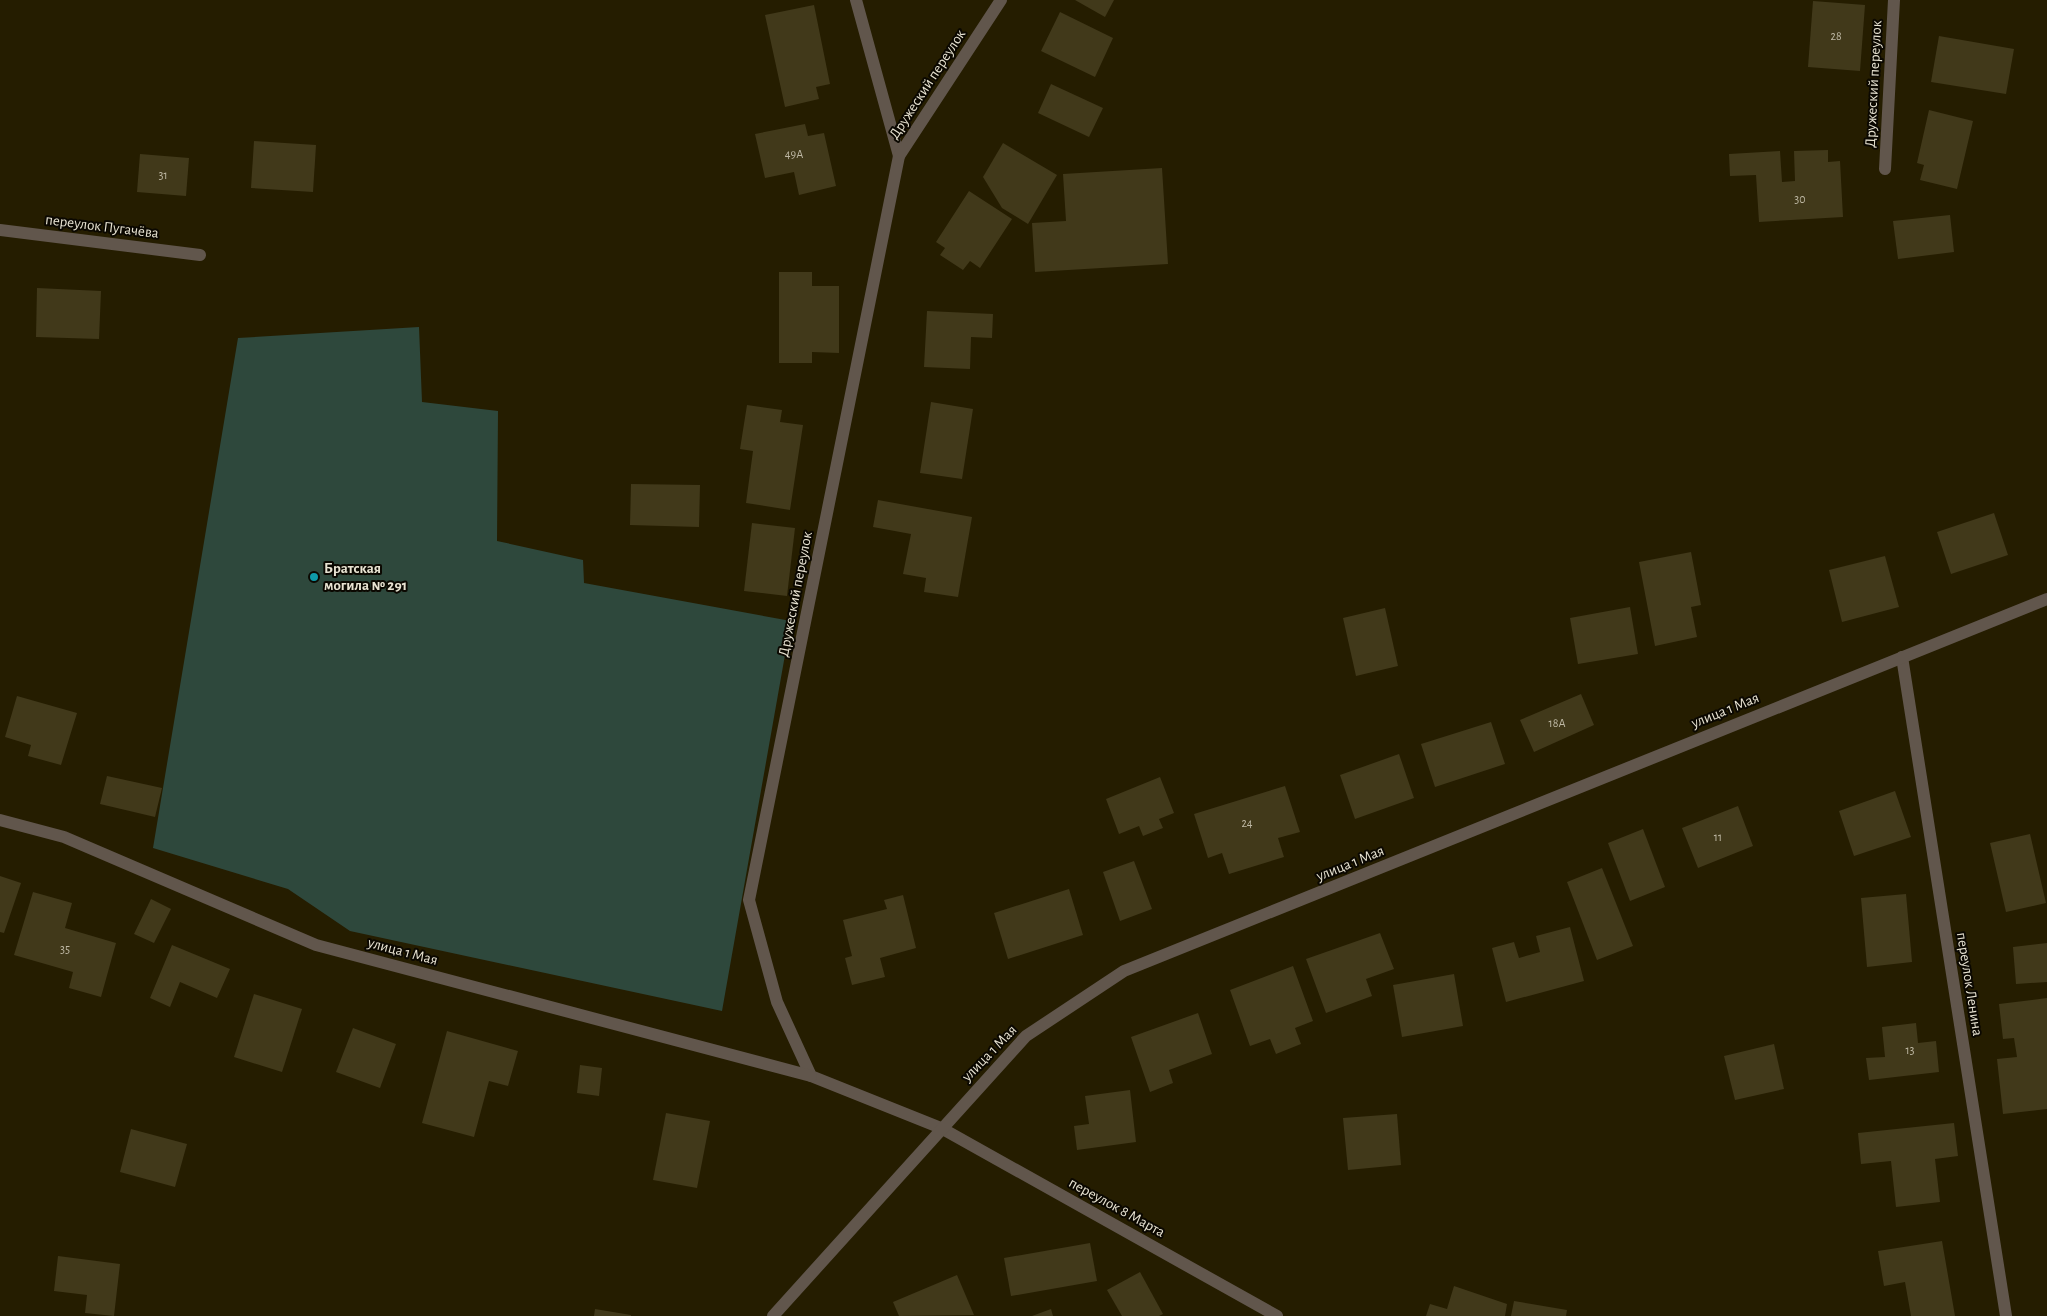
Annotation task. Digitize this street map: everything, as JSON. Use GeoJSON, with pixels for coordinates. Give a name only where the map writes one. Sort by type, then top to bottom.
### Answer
{"type":"FeatureCollection","features":[{"type":"Feature","properties":{"kind":"street"},"geometry":{"type":"LineString","coordinates":[[856,0],[900,156]]}},
{"type":"Feature","properties":{"kind":"street","name":"Дружеский переулок"},"geometry":{"type":"LineString","coordinates":[[811,1076],[777,1002],[749,900],[900,156],[1001,0]]}},
{"type":"Feature","properties":{"kind":"street","name":"Дружеский переулок"},"geometry":{"type":"LineString","coordinates":[[1885,169],[1894,0]]}},
{"type":"Feature","properties":{"kind":"street","name":"переулок Пугачёва"},"geometry":{"type":"LineString","coordinates":[[0,230],[200,255]]}},
{"type":"Feature","properties":{"kind":"street","name":"улица 1 Мая"},"geometry":{"type":"LineString","coordinates":[[773,1316],[1026,1036],[1124,972],[2047,599]]}},
{"type":"Feature","properties":{"kind":"street","name":"переулок Ленина"},"geometry":{"type":"LineString","coordinates":[[1902,656],[2006,1316]]}},
{"type":"Feature","properties":{"kind":"street","name":"улица 1 Мая"},"geometry":{"type":"LineString","coordinates":[[0,820],[64,837],[316,945],[811,1076]]}},
{"type":"Feature","properties":{"kind":"street"},"geometry":{"type":"LineString","coordinates":[[811,1076],[941,1128]]}},
{"type":"Feature","properties":{"kind":"street","name":"переулок 8 Марта"},"geometry":{"type":"LineString","coordinates":[[941,1128],[1277,1316]]}},
{"type":"Feature","properties":{"kind":"green space"},"geometry":{"type":"Polygon","coordinates":[[[419,327],[422,402],[498,411],[497,541],[583,560],[584,583],[791,621],[722,1011],[350,931],[288,889],[153,848],[238,338],[419,327]]]}},
{"type":"Feature","properties":{"kind":"building"},"geometry":{"type":"Polygon","coordinates":[[[1075,0],[1114,0],[1105,17],[1075,0]]]}},
{"type":"Feature","properties":{"kind":"building"},"geometry":{"type":"Polygon","coordinates":[[[1813,1],[1865,5],[1860,71],[1808,67],[1813,1]]]}},
{"type":"Feature","properties":{"kind":"building"},"geometry":{"type":"Polygon","coordinates":[[[814,5],[830,84],[816,87],[819,99],[785,107],[765,15],[814,5]]]}},
{"type":"Feature","properties":{"kind":"building"},"geometry":{"type":"Polygon","coordinates":[[[1060,12],[1113,38],[1095,77],[1041,51],[1060,12]]]}},
{"type":"Feature","properties":{"kind":"building"},"geometry":{"type":"Polygon","coordinates":[[[1939,36],[2014,49],[2006,94],[1931,82],[1939,36]]]}},
{"type":"Feature","properties":{"kind":"building"},"geometry":{"type":"Polygon","coordinates":[[[1051,84],[1103,108],[1089,137],[1038,113],[1051,84]]]}},
{"type":"Feature","properties":{"kind":"building"},"geometry":{"type":"Polygon","coordinates":[[[1929,110],[1973,121],[1957,189],[1920,180],[1924,165],[1917,163],[1929,110]]]}},
{"type":"Feature","properties":{"kind":"building"},"geometry":{"type":"Polygon","coordinates":[[[805,124],[808,136],[824,133],[836,186],[799,195],[794,172],[765,178],[755,134],[805,124]]]}},
{"type":"Feature","properties":{"kind":"building"},"geometry":{"type":"Polygon","coordinates":[[[254,141],[316,145],[313,192],[251,188],[254,141]]]}},
{"type":"Feature","properties":{"kind":"building"},"geometry":{"type":"Polygon","coordinates":[[[1003,143],[1057,175],[1028,224],[1002,208],[983,177],[1003,143]]]}},
{"type":"Feature","properties":{"kind":"building"},"geometry":{"type":"Polygon","coordinates":[[[1828,150],[1828,162],[1840,161],[1843,217],[1759,222],[1756,175],[1730,176],[1729,154],[1780,151],[1782,182],[1795,181],[1794,151],[1828,150]]]}},
{"type":"Feature","properties":{"kind":"building"},"geometry":{"type":"Polygon","coordinates":[[[140,154],[189,158],[186,196],[137,192],[140,154]]]}},
{"type":"Feature","properties":{"kind":"building"},"geometry":{"type":"Polygon","coordinates":[[[1162,168],[1168,264],[1035,272],[1032,223],[1066,221],[1063,174],[1162,168]]]}},
{"type":"Feature","properties":{"kind":"building"},"geometry":{"type":"Polygon","coordinates":[[[969,191],[1012,219],[980,268],[970,261],[963,270],[940,255],[945,248],[936,242],[969,191]]]}},
{"type":"Feature","properties":{"kind":"building"},"geometry":{"type":"Polygon","coordinates":[[[1950,215],[1954,252],[1898,259],[1893,221],[1950,215]]]}},
{"type":"Feature","properties":{"kind":"building"},"geometry":{"type":"Polygon","coordinates":[[[779,272],[812,272],[812,286],[839,286],[839,353],[812,352],[812,363],[779,363],[779,272]]]}},
{"type":"Feature","properties":{"kind":"building"},"geometry":{"type":"Polygon","coordinates":[[[37,288],[101,291],[99,339],[36,337],[37,288]]]}},
{"type":"Feature","properties":{"kind":"building"},"geometry":{"type":"Polygon","coordinates":[[[927,311],[993,314],[992,338],[971,337],[970,369],[924,367],[927,311]]]}},
{"type":"Feature","properties":{"kind":"building"},"geometry":{"type":"Polygon","coordinates":[[[931,402],[973,409],[962,479],[920,473],[931,402]]]}},
{"type":"Feature","properties":{"kind":"building"},"geometry":{"type":"Polygon","coordinates":[[[747,405],[782,410],[780,422],[803,425],[790,510],[746,503],[753,451],[740,449],[747,405]]]}},
{"type":"Feature","properties":{"kind":"building"},"geometry":{"type":"Polygon","coordinates":[[[631,484],[700,485],[699,527],[630,525],[631,484]]]}},
{"type":"Feature","properties":{"kind":"building"},"geometry":{"type":"Polygon","coordinates":[[[878,500],[972,517],[958,597],[924,592],[926,578],[903,574],[911,534],[873,527],[878,500]]]}},
{"type":"Feature","properties":{"kind":"building"},"geometry":{"type":"Polygon","coordinates":[[[1994,513],[2008,555],[1951,574],[1937,532],[1994,513]]]}},
{"type":"Feature","properties":{"kind":"building"},"geometry":{"type":"Polygon","coordinates":[[[752,523],[795,528],[787,596],[744,591],[752,523]]]}},
{"type":"Feature","properties":{"kind":"building"},"geometry":{"type":"Polygon","coordinates":[[[1691,552],[1701,605],[1691,607],[1697,637],[1655,646],[1639,562],[1691,552]]]}},
{"type":"Feature","properties":{"kind":"building"},"geometry":{"type":"Polygon","coordinates":[[[1885,556],[1899,607],[1842,622],[1829,570],[1885,556]]]}},
{"type":"Feature","properties":{"kind":"building"},"geometry":{"type":"Polygon","coordinates":[[[1630,607],[1638,654],[1578,664],[1570,618],[1630,607]]]}},
{"type":"Feature","properties":{"kind":"building"},"geometry":{"type":"Polygon","coordinates":[[[1385,608],[1398,666],[1356,676],[1343,618],[1385,608]]]}},
{"type":"Feature","properties":{"kind":"building"},"geometry":{"type":"Polygon","coordinates":[[[1581,694],[1594,725],[1534,752],[1520,720],[1581,694]]]}},
{"type":"Feature","properties":{"kind":"building"},"geometry":{"type":"Polygon","coordinates":[[[17,696],[77,713],[61,765],[28,756],[31,745],[5,737],[17,696]]]}},
{"type":"Feature","properties":{"kind":"building"},"geometry":{"type":"Polygon","coordinates":[[[1491,722],[1505,764],[1435,787],[1421,744],[1491,722]]]}},
{"type":"Feature","properties":{"kind":"building"},"geometry":{"type":"Polygon","coordinates":[[[1399,754],[1414,798],[1355,819],[1340,775],[1399,754]]]}},
{"type":"Feature","properties":{"kind":"building"},"geometry":{"type":"Polygon","coordinates":[[[107,776],[162,788],[155,817],[100,804],[107,776]]]}},
{"type":"Feature","properties":{"kind":"building"},"geometry":{"type":"Polygon","coordinates":[[[1160,777],[1174,813],[1159,819],[1163,828],[1143,836],[1139,826],[1119,834],[1106,799],[1160,777]]]}},
{"type":"Feature","properties":{"kind":"building"},"geometry":{"type":"Polygon","coordinates":[[[1285,786],[1300,832],[1278,838],[1284,857],[1229,874],[1222,853],[1208,858],[1194,814],[1285,786]]]}},
{"type":"Feature","properties":{"kind":"building"},"geometry":{"type":"Polygon","coordinates":[[[1895,791],[1911,837],[1854,856],[1839,811],[1895,791]]]}},
{"type":"Feature","properties":{"kind":"building"},"geometry":{"type":"Polygon","coordinates":[[[1738,806],[1753,846],[1698,868],[1682,828],[1738,806]]]}},
{"type":"Feature","properties":{"kind":"building"},"geometry":{"type":"Polygon","coordinates":[[[1643,829],[1665,887],[1630,901],[1608,843],[1643,829]]]}},
{"type":"Feature","properties":{"kind":"building"},"geometry":{"type":"Polygon","coordinates":[[[2030,834],[2046,903],[2006,912],[1990,843],[2030,834]]]}},
{"type":"Feature","properties":{"kind":"building"},"geometry":{"type":"Polygon","coordinates":[[[1134,861],[1152,909],[1120,921],[1103,872],[1134,861]]]}},
{"type":"Feature","properties":{"kind":"building"},"geometry":{"type":"Polygon","coordinates":[[[1602,868],[1633,946],[1597,960],[1567,882],[1602,868]]]}},
{"type":"Feature","properties":{"kind":"building"},"geometry":{"type":"Polygon","coordinates":[[[0,876],[21,883],[4,933],[0,932],[0,876]]]}},
{"type":"Feature","properties":{"kind":"building"},"geometry":{"type":"Polygon","coordinates":[[[1069,889],[1083,935],[1008,959],[994,913],[1069,889]]]}},
{"type":"Feature","properties":{"kind":"building"},"geometry":{"type":"Polygon","coordinates":[[[33,892],[72,903],[65,928],[116,943],[101,997],[69,988],[73,972],[14,955],[33,892]]]}},
{"type":"Feature","properties":{"kind":"building"},"geometry":{"type":"Polygon","coordinates":[[[1906,894],[1912,962],[1867,967],[1861,898],[1906,894]]]}},
{"type":"Feature","properties":{"kind":"building"},"geometry":{"type":"Polygon","coordinates":[[[903,895],[916,948],[880,958],[885,977],[852,985],[845,958],[852,956],[843,920],[887,909],[884,900],[903,895]]]}},
{"type":"Feature","properties":{"kind":"building"},"geometry":{"type":"Polygon","coordinates":[[[151,899],[171,909],[154,943],[134,934],[151,899]]]}},
{"type":"Feature","properties":{"kind":"building"},"geometry":{"type":"Polygon","coordinates":[[[1570,927],[1584,981],[1506,1002],[1492,948],[1514,942],[1519,958],[1540,952],[1536,936],[1570,927]]]}},
{"type":"Feature","properties":{"kind":"building"},"geometry":{"type":"Polygon","coordinates":[[[1380,933],[1394,969],[1366,979],[1372,996],[1326,1013],[1306,959],[1380,933]]]}},
{"type":"Feature","properties":{"kind":"building"},"geometry":{"type":"Polygon","coordinates":[[[2047,943],[2047,982],[2016,984],[2013,947],[2047,943]]]}},
{"type":"Feature","properties":{"kind":"building"},"geometry":{"type":"Polygon","coordinates":[[[172,945],[230,969],[217,998],[180,982],[170,1007],[150,998],[172,945]]]}},
{"type":"Feature","properties":{"kind":"building"},"geometry":{"type":"Polygon","coordinates":[[[1293,966],[1313,1021],[1295,1028],[1301,1044],[1276,1054],[1270,1039],[1250,1046],[1230,990],[1293,966]]]}},
{"type":"Feature","properties":{"kind":"building"},"geometry":{"type":"Polygon","coordinates":[[[1454,974],[1463,1026],[1402,1037],[1393,985],[1454,974]]]}},
{"type":"Feature","properties":{"kind":"building"},"geometry":{"type":"Polygon","coordinates":[[[254,994],[302,1009],[282,1072],[234,1057],[254,994]]]}},
{"type":"Feature","properties":{"kind":"building"},"geometry":{"type":"Polygon","coordinates":[[[2047,998],[2047,1109],[2003,1114],[1997,1059],[2017,1057],[2014,1038],[2003,1039],[1999,1004],[2047,998]]]}},
{"type":"Feature","properties":{"kind":"building"},"geometry":{"type":"Polygon","coordinates":[[[1198,1013],[1212,1054],[1169,1070],[1173,1083],[1150,1092],[1131,1037],[1198,1013]]]}},
{"type":"Feature","properties":{"kind":"building"},"geometry":{"type":"Polygon","coordinates":[[[1916,1023],[1918,1043],[1936,1041],[1939,1072],[1869,1080],[1866,1058],[1885,1057],[1882,1027],[1916,1023]]]}},
{"type":"Feature","properties":{"kind":"building"},"geometry":{"type":"Polygon","coordinates":[[[353,1028],[396,1044],[380,1088],[336,1072],[353,1028]]]}},
{"type":"Feature","properties":{"kind":"building"},"geometry":{"type":"Polygon","coordinates":[[[447,1031],[518,1051],[508,1086],[489,1081],[474,1137],[422,1123],[447,1031]]]}},
{"type":"Feature","properties":{"kind":"building"},"geometry":{"type":"Polygon","coordinates":[[[1774,1044],[1784,1089],[1735,1100],[1724,1056],[1774,1044]]]}},
{"type":"Feature","properties":{"kind":"building"},"geometry":{"type":"Polygon","coordinates":[[[580,1065],[602,1068],[599,1096],[577,1093],[580,1065]]]}},
{"type":"Feature","properties":{"kind":"building"},"geometry":{"type":"Polygon","coordinates":[[[1130,1090],[1136,1142],[1077,1150],[1074,1126],[1089,1124],[1085,1096],[1130,1090]]]}},
{"type":"Feature","properties":{"kind":"building"},"geometry":{"type":"Polygon","coordinates":[[[666,1113],[710,1121],[697,1188],[653,1180],[666,1113]]]}},
{"type":"Feature","properties":{"kind":"building"},"geometry":{"type":"Polygon","coordinates":[[[1397,1114],[1401,1165],[1348,1170],[1343,1118],[1397,1114]]]}},
{"type":"Feature","properties":{"kind":"building"},"geometry":{"type":"Polygon","coordinates":[[[1954,1123],[1958,1156],[1935,1159],[1940,1202],[1896,1207],[1891,1161],[1861,1164],[1858,1133],[1954,1123]]]}},
{"type":"Feature","properties":{"kind":"building"},"geometry":{"type":"Polygon","coordinates":[[[131,1129],[187,1144],[175,1187],[120,1172],[131,1129]]]}},
{"type":"Feature","properties":{"kind":"building"},"geometry":{"type":"Polygon","coordinates":[[[1942,1241],[1955,1316],[1911,1316],[1905,1282],[1884,1286],[1878,1251],[1942,1241]]]}},
{"type":"Feature","properties":{"kind":"building"},"geometry":{"type":"Polygon","coordinates":[[[1090,1243],[1097,1281],[1011,1296],[1004,1258],[1090,1243]]]}},
{"type":"Feature","properties":{"kind":"building"},"geometry":{"type":"Polygon","coordinates":[[[58,1256],[120,1264],[114,1316],[85,1313],[87,1295],[54,1291],[58,1256]]]}},
{"type":"Feature","properties":{"kind":"building"},"geometry":{"type":"Polygon","coordinates":[[[1140,1272],[1163,1314],[1159,1316],[1122,1316],[1107,1290],[1140,1272]]]}},
{"type":"Feature","properties":{"kind":"building"},"geometry":{"type":"Polygon","coordinates":[[[957,1275],[974,1315],[899,1316],[893,1302],[957,1275]]]}},
{"type":"Feature","properties":{"kind":"building"},"geometry":{"type":"Polygon","coordinates":[[[1454,1286],[1507,1304],[1505,1316],[1426,1316],[1430,1304],[1447,1309],[1454,1286]]]}},
{"type":"Feature","properties":{"kind":"building"},"geometry":{"type":"Polygon","coordinates":[[[1514,1301],[1567,1310],[1566,1316],[1511,1316],[1514,1301]]]}},
{"type":"Feature","properties":{"kind":"building"},"geometry":{"type":"Polygon","coordinates":[[[595,1309],[631,1315],[631,1316],[594,1316],[595,1309]]]}},
{"type":"Feature","properties":{"kind":"building"},"geometry":{"type":"Polygon","coordinates":[[[1051,1309],[1053,1316],[1032,1316],[1051,1309]]]}},
{"type":"Feature","properties":{"kind":"place","name":"Братская могила № 291"},"geometry":{"type":"Point","coordinates":[314,577]}}]}
